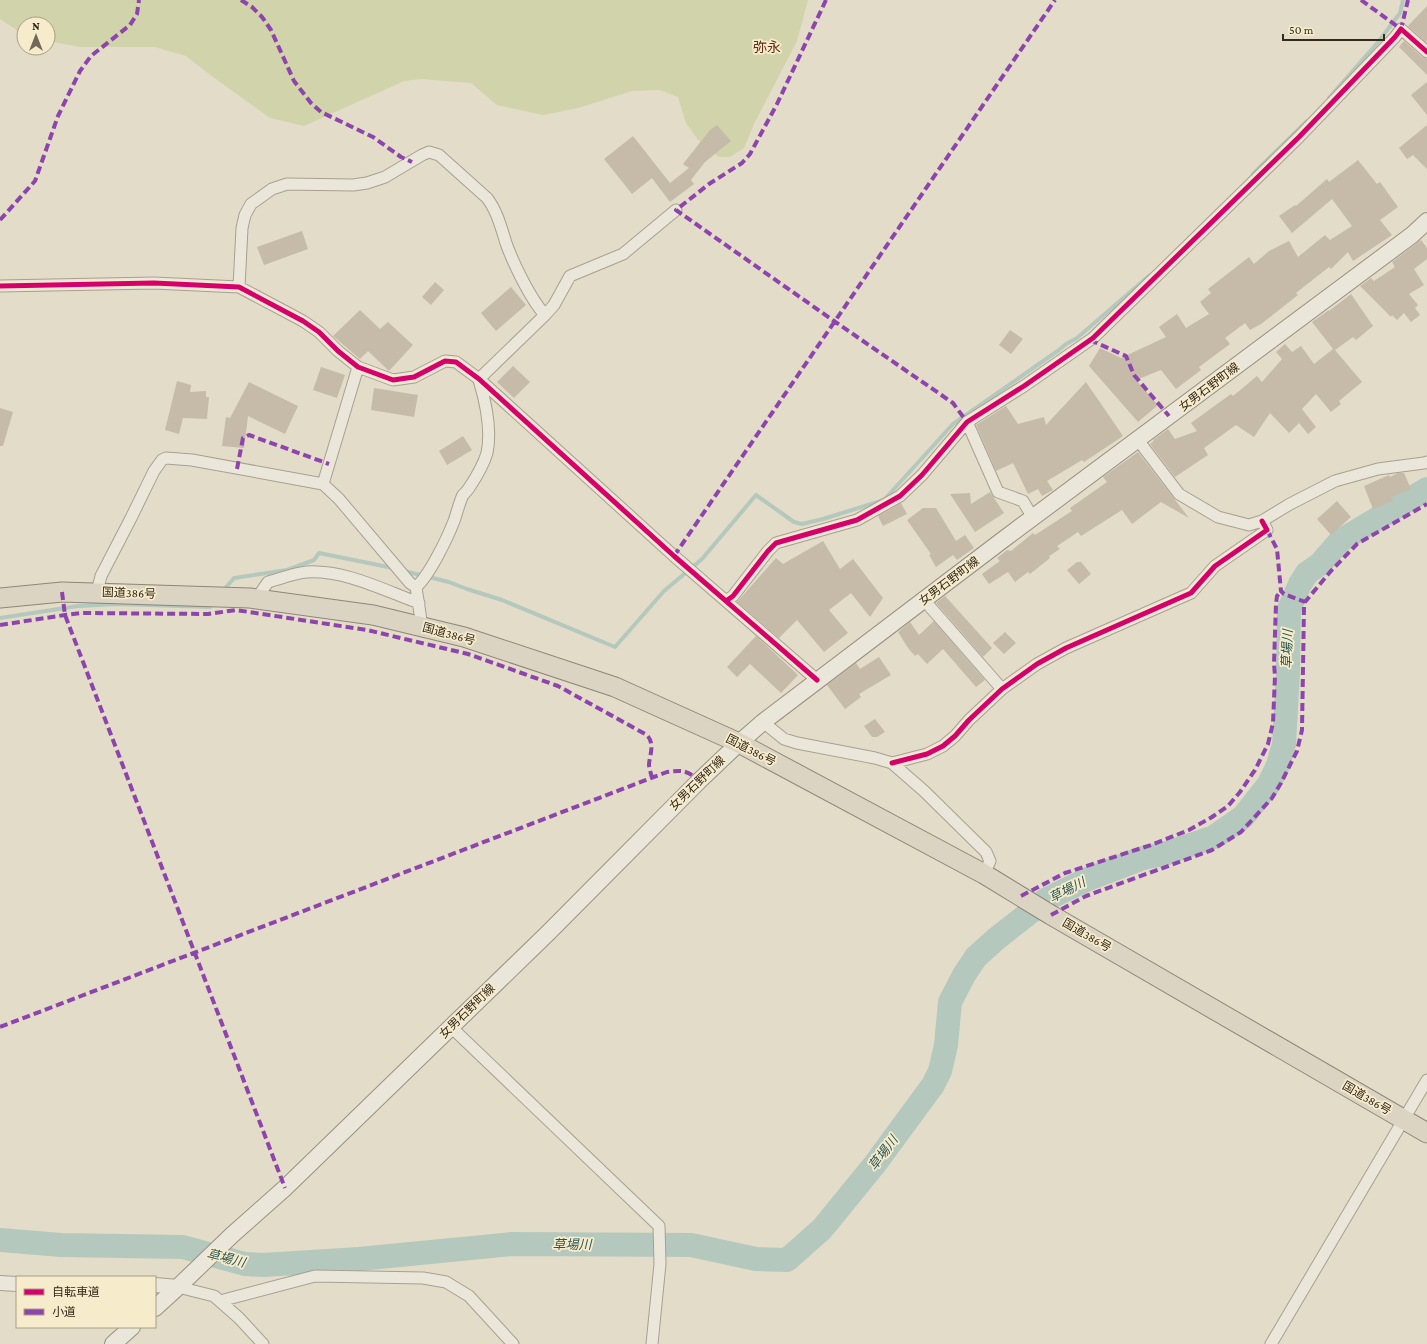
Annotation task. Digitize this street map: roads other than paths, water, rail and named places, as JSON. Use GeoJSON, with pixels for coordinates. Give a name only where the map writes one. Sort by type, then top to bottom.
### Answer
{"type":"FeatureCollection","features":[{"type":"Feature","properties":{"kind":"highway","name":"国道386号"},"geometry":{"type":"LineString","coordinates":[[0,598],[62,592],[257,598],[373,615],[464,637],[615,686],[739,743],[984,874],[1051,915],[1427,1133]]}},
{"type":"Feature","properties":{"kind":"main road","name":"女男石野町線"},"geometry":{"type":"LineString","coordinates":[[156,1307],[232,1235],[285,1188],[451,1027],[739,743],[763,722],[1412,235],[1427,221]]}},
{"type":"Feature","properties":{"kind":"main road"},"geometry":{"type":"LineString","coordinates":[[113,1344],[131,1328]]}},
{"type":"Feature","properties":{"kind":"street"},"geometry":{"type":"LineString","coordinates":[[726,601],[733,596],[776,543],[857,520],[900,496],[922,475],[967,422],[1024,386],[1093,338],[1298,137],[1401,29],[1427,52]]}},
{"type":"Feature","properties":{"kind":"street"},"geometry":{"type":"LineString","coordinates":[[239,287],[242,228],[245,216],[251,204],[272,189],[287,184],[353,185],[367,183],[385,177],[429,152],[439,155],[487,198],[493,206],[510,254],[538,308],[545,315]]}},
{"type":"Feature","properties":{"kind":"street"},"geometry":{"type":"LineString","coordinates":[[479,379],[554,305],[570,276],[623,254],[676,210]]}},
{"type":"Feature","properties":{"kind":"street"},"geometry":{"type":"LineString","coordinates":[[0,286],[154,283],[239,287],[303,321],[319,332],[338,351],[358,367],[393,380],[414,377],[445,361],[456,362],[479,379],[674,556],[817,680]]}},
{"type":"Feature","properties":{"kind":"street"},"geometry":{"type":"LineString","coordinates":[[323,484],[358,367]]}},
{"type":"Feature","properties":{"kind":"street"},"geometry":{"type":"LineString","coordinates":[[416,587],[422,582],[445,541],[454,522],[463,495],[477,474],[486,454],[489,435],[488,422],[479,379]]}},
{"type":"Feature","properties":{"kind":"street"},"geometry":{"type":"LineString","coordinates":[[967,422],[998,492],[1023,501],[1033,518]]}},
{"type":"Feature","properties":{"kind":"street"},"geometry":{"type":"LineString","coordinates":[[1138,440],[1179,494],[1218,517],[1249,525],[1262,521],[1290,504],[1335,481],[1378,469],[1427,462]]}},
{"type":"Feature","properties":{"kind":"street"},"geometry":{"type":"LineString","coordinates":[[96,592],[101,576],[154,471],[162,460],[166,458],[192,460],[323,484],[339,499],[410,582],[416,587],[422,627]]}},
{"type":"Feature","properties":{"kind":"street"},"geometry":{"type":"LineString","coordinates":[[892,763],[927,754],[943,746],[1002,689],[1037,664],[1066,648],[1191,593],[1215,566],[1268,530],[1262,521]]}},
{"type":"Feature","properties":{"kind":"street"},"geometry":{"type":"LineString","coordinates":[[257,598],[268,582],[305,572],[328,572],[345,576],[419,603]]}},
{"type":"Feature","properties":{"kind":"street"},"geometry":{"type":"LineString","coordinates":[[924,600],[1002,689]]}},
{"type":"Feature","properties":{"kind":"street"},"geometry":{"type":"LineString","coordinates":[[763,722],[784,740],[797,744],[875,758],[892,763],[924,791],[986,852],[990,861],[984,874]]}},
{"type":"Feature","properties":{"kind":"street"},"geometry":{"type":"LineString","coordinates":[[451,1027],[659,1226],[660,1264],[652,1344]]}},
{"type":"Feature","properties":{"kind":"street"},"geometry":{"type":"LineString","coordinates":[[1271,1344],[1427,1080]]}},
{"type":"Feature","properties":{"kind":"street"},"geometry":{"type":"LineString","coordinates":[[220,1301],[315,1276],[423,1278],[446,1282],[469,1296],[513,1344]]}},
{"type":"Feature","properties":{"kind":"street"},"geometry":{"type":"LineString","coordinates":[[156,1285],[183,1282],[214,1296],[239,1318],[263,1344]]}},
{"type":"Feature","properties":{"kind":"street"},"geometry":{"type":"LineString","coordinates":[[0,1283],[16,1284]]}},
{"type":"Feature","properties":{"kind":"waterway"},"geometry":{"type":"LineString","coordinates":[[1329,98],[1379,41],[1400,13],[1403,0]]}},
{"type":"Feature","properties":{"kind":"waterway"},"geometry":{"type":"LineString","coordinates":[[1253,174],[1307,121]]}},
{"type":"Feature","properties":{"kind":"waterway"},"geometry":{"type":"LineString","coordinates":[[404,571],[449,582],[502,600],[615,647],[664,591],[702,559],[756,495],[794,522],[802,524],[884,500],[953,424],[1066,344],[1077,338],[1150,275]]}},
{"type":"Feature","properties":{"kind":"waterway","name":"草場川"},"geometry":{"type":"LineString","coordinates":[[0,1240],[61,1245],[183,1247],[245,1264],[263,1265],[359,1259],[512,1244],[691,1245],[756,1259],[787,1260],[822,1229],[875,1164],[933,1085],[940,1071],[946,1045],[950,1002],[964,975],[976,957],[996,939],[1047,899],[1088,879],[1143,858],[1164,854],[1214,837],[1243,817],[1269,784],[1278,765],[1284,744],[1288,673],[1289,609],[1300,584],[1307,573],[1320,564],[1340,541],[1427,489]]}},
{"type":"Feature","properties":{"kind":"waterway"},"geometry":{"type":"LineString","coordinates":[[222,592],[234,578],[287,570],[314,560],[319,553],[393,568]]}},
{"type":"Feature","properties":{"kind":"waterway"},"geometry":{"type":"LineString","coordinates":[[0,618],[78,606],[118,604],[210,607],[213,603]]}},
{"type":"Feature","properties":{"kind":"district","name":"弥永"},"geometry":{"type":"Point","coordinates":[767,47]}}]}
